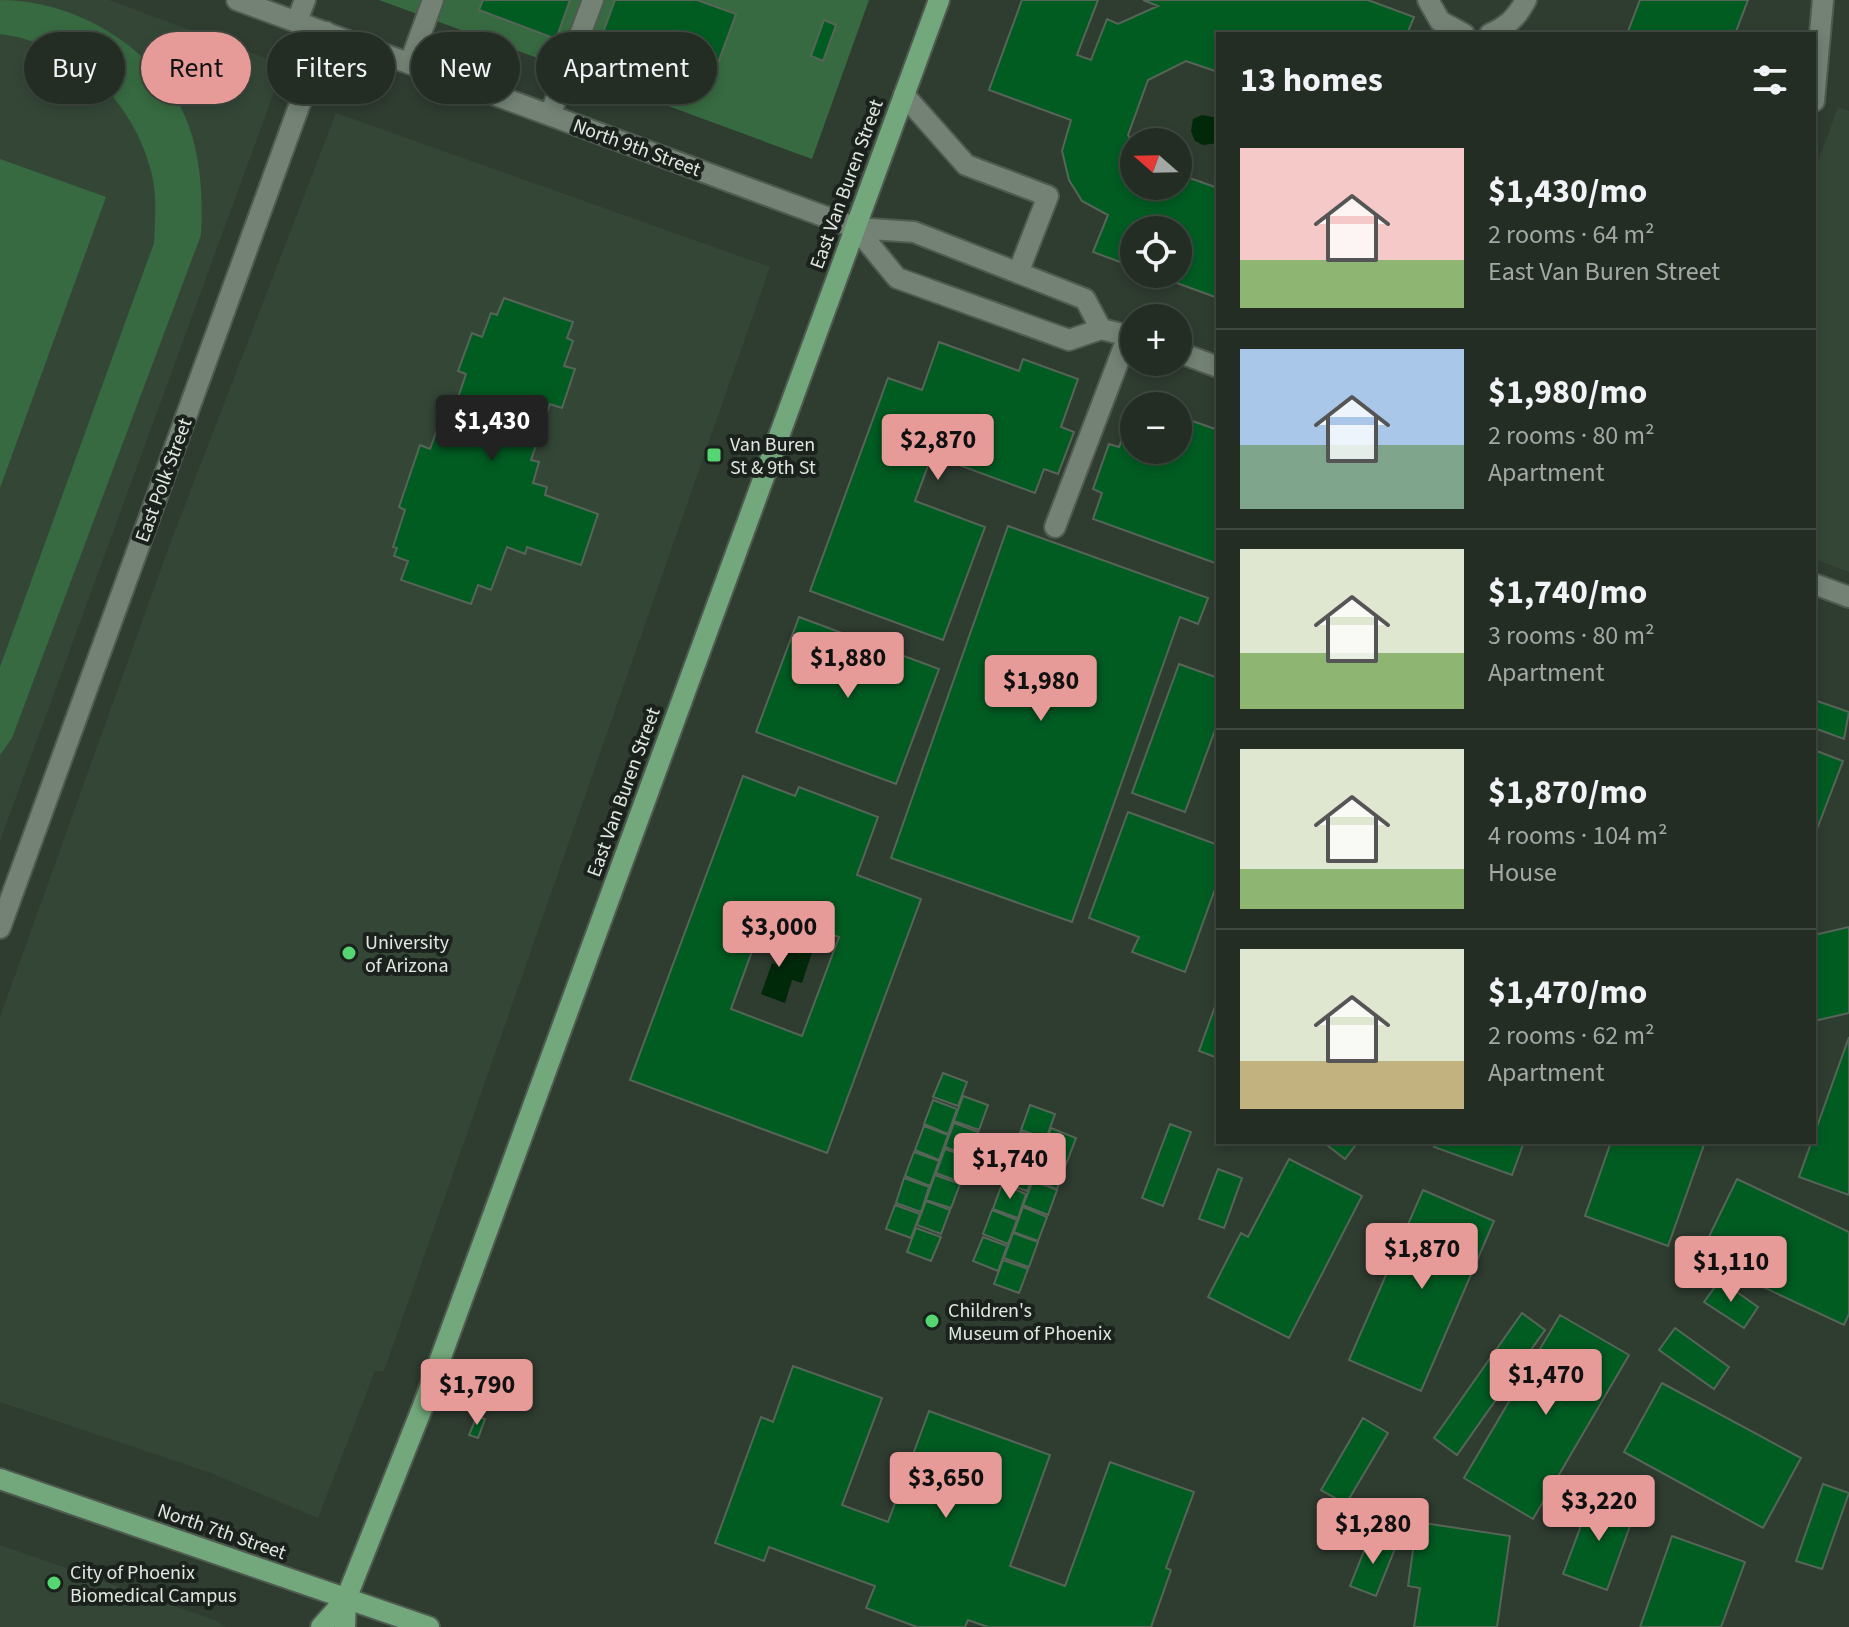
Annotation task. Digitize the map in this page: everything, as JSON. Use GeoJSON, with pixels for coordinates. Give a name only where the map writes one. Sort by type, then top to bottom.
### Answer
{"type":"FeatureCollection","features":[{"type":"Feature","properties":{"kind":"main road","name":"East Van Buren Street"},"geometry":{"type":"LineString","coordinates":[[345,1627],[346,1599],[423,1406],[939,0]]}},
{"type":"Feature","properties":{"kind":"main road","name":"North 7th Street"},"geometry":{"type":"LineString","coordinates":[[0,1479],[429,1627]]}},
{"type":"Feature","properties":{"kind":"main road","name":"East Van Buren Street"},"geometry":{"type":"LineString","coordinates":[[321,1627],[346,1599]]}},
{"type":"Feature","properties":{"kind":"street","name":"North 9th Street"},"geometry":{"type":"LineString","coordinates":[[237,0],[326,32]]}},
{"type":"Feature","properties":{"kind":"street"},"geometry":{"type":"LineString","coordinates":[[297,21],[305,0]]}},
{"type":"Feature","properties":{"kind":"street"},"geometry":{"type":"LineString","coordinates":[[410,63],[433,0]]}},
{"type":"Feature","properties":{"kind":"street"},"geometry":{"type":"LineString","coordinates":[[550,115],[593,0]]}},
{"type":"Feature","properties":{"kind":"street"},"geometry":{"type":"LineString","coordinates":[[1428,0],[1440,21],[1456,32]]}},
{"type":"Feature","properties":{"kind":"street"},"geometry":{"type":"LineString","coordinates":[[1495,32],[1505,28],[1518,16],[1526,0]]}},
{"type":"Feature","properties":{"kind":"street"},"geometry":{"type":"LineString","coordinates":[[1816,79],[1823,0]]}},
{"type":"Feature","properties":{"kind":"street","name":"North 9th Street"},"geometry":{"type":"LineString","coordinates":[[395,57],[856,228],[914,232],[1085,299],[1101,329]]}},
{"type":"Feature","properties":{"kind":"street"},"geometry":{"type":"LineString","coordinates":[[904,95],[966,165],[1048,196],[1018,273]]}},
{"type":"Feature","properties":{"kind":"street","name":"East Polk Street"},"geometry":{"type":"LineString","coordinates":[[0,928],[9,873],[299,104]]}},
{"type":"Feature","properties":{"kind":"street"},"geometry":{"type":"LineString","coordinates":[[856,228],[897,278],[1069,340],[1101,329],[1120,334]]}},
{"type":"Feature","properties":{"kind":"street"},"geometry":{"type":"LineString","coordinates":[[1192,357],[1216,366]]}},
{"type":"Feature","properties":{"kind":"street"},"geometry":{"type":"LineString","coordinates":[[1055,527],[1120,364]]}},
{"type":"Feature","properties":{"kind":"street"},"geometry":{"type":"LineString","coordinates":[[1816,585],[1849,597]]}},
{"type":"Feature","properties":{"kind":"shaded area"},"geometry":{"type":"Polygon","coordinates":[[[0,0],[109,0],[195,32],[141,32],[141,104],[251,104],[251,53],[267,59],[267,104],[270,104],[0,841],[0,0]]]}},
{"type":"Feature","properties":{"kind":"shaded area"},"geometry":{"type":"Polygon","coordinates":[[[0,0],[55,8],[109,32],[24,32],[24,39],[0,34],[0,0]]]}},
{"type":"Feature","properties":{"kind":"shaded area"},"geometry":{"type":"Polygon","coordinates":[[[379,0],[869,0],[812,159],[662,104],[717,104],[717,32],[536,32],[536,58],[520,52],[520,32],[466,32],[379,0]]]}},
{"type":"Feature","properties":{"kind":"shaded area"},"geometry":{"type":"Polygon","coordinates":[[[125,44],[141,57],[141,104],[178,104],[190,128],[200,174],[201,235],[12,738],[0,755],[0,667],[154,243],[155,192],[152,175],[132,124],[118,104],[125,104],[125,44]]]}},
{"type":"Feature","properties":{"kind":"shaded area"},"geometry":{"type":"Polygon","coordinates":[[[1838,107],[1849,111],[1849,572],[1816,560],[1816,167],[1838,107]]]}},
{"type":"Feature","properties":{"kind":"shaded area"},"geometry":{"type":"Polygon","coordinates":[[[336,113],[770,267],[384,1371],[375,1371],[318,1518],[208,1472],[0,1402],[0,1017],[170,544],[336,113]]]}},
{"type":"Feature","properties":{"kind":"shaded area"},"geometry":{"type":"Polygon","coordinates":[[[1202,115],[1216,118],[1216,143],[1203,145],[1195,141],[1193,119],[1202,115]]]}},
{"type":"Feature","properties":{"kind":"shaded area"},"geometry":{"type":"Polygon","coordinates":[[[0,159],[106,197],[0,488],[0,159]]]}},
{"type":"Feature","properties":{"kind":"shaded area"},"geometry":{"type":"Polygon","coordinates":[[[790,940],[813,949],[802,983],[792,980],[785,1003],[761,994],[772,963],[781,966],[790,940]]]}},
{"type":"Feature","properties":{"kind":"shaded area","name":"City of Phoenix Biomedical Campus"},"geometry":{"type":"Polygon","coordinates":[[[0,1545],[217,1621],[226,1627],[0,1627],[0,1545]]]}},
{"type":"Feature","properties":{"kind":"building"},"geometry":{"type":"Polygon","coordinates":[[[483,0],[570,0],[559,32],[537,32],[479,10],[483,0]]]}},
{"type":"Feature","properties":{"kind":"building"},"geometry":{"type":"Polygon","coordinates":[[[615,0],[697,0],[736,14],[717,65],[717,32],[603,32],[615,0]]]}},
{"type":"Feature","properties":{"kind":"building"},"geometry":{"type":"Polygon","coordinates":[[[1022,0],[1098,0],[1077,55],[1091,60],[1107,19],[1118,24],[1158,6],[1143,0],[1368,0],[1414,17],[1408,32],[1216,32],[1216,71],[1186,61],[1148,80],[1131,128],[1120,128],[1120,200],[1192,200],[1192,179],[1216,187],[1216,297],[1190,288],[1192,216],[1120,216],[1120,262],[1093,252],[1108,215],[1082,201],[1069,180],[1062,151],[1071,120],[989,90],[1022,0]]]}},
{"type":"Feature","properties":{"kind":"building"},"geometry":{"type":"Polygon","coordinates":[[[1640,0],[1748,0],[1736,32],[1628,32],[1640,0]]]}},
{"type":"Feature","properties":{"kind":"building"},"geometry":{"type":"Polygon","coordinates":[[[824,20],[836,25],[823,61],[811,56],[824,20]]]}},
{"type":"Feature","properties":{"kind":"building"},"geometry":{"type":"Polygon","coordinates":[[[504,298],[573,322],[567,338],[573,341],[564,366],[575,369],[562,408],[550,404],[531,460],[539,462],[533,483],[547,487],[545,495],[598,514],[581,565],[527,547],[525,554],[507,547],[491,590],[478,585],[471,604],[401,580],[408,561],[394,556],[397,548],[393,547],[405,510],[399,507],[420,445],[430,449],[439,424],[448,427],[466,374],[458,371],[472,333],[482,337],[491,313],[497,315],[504,298]]]}},
{"type":"Feature","properties":{"kind":"building"},"geometry":{"type":"Polygon","coordinates":[[[939,342],[1019,371],[1023,359],[1078,379],[1061,427],[1074,432],[1058,474],[1044,469],[1035,493],[932,455],[915,501],[985,527],[943,640],[810,591],[888,378],[922,390],[939,342]]]}},
{"type":"Feature","properties":{"kind":"building"},"geometry":{"type":"Polygon","coordinates":[[[1192,421],[1216,429],[1216,563],[1093,519],[1102,493],[1093,489],[1109,444],[1119,447],[1120,444],[1120,464],[1192,464],[1192,421]]]}},
{"type":"Feature","properties":{"kind":"building"},"geometry":{"type":"Polygon","coordinates":[[[1008,526],[1208,598],[1198,624],[1180,617],[1072,922],[891,858],[1008,526]]]}},
{"type":"Feature","properties":{"kind":"building"},"geometry":{"type":"Polygon","coordinates":[[[799,617],[939,669],[896,784],[756,732],[799,617]]]}},
{"type":"Feature","properties":{"kind":"building"},"geometry":{"type":"Polygon","coordinates":[[[1179,664],[1216,677],[1216,727],[1185,812],[1132,793],[1179,664]]]}},
{"type":"Feature","properties":{"kind":"building"},"geometry":{"type":"Polygon","coordinates":[[[1816,701],[1849,712],[1844,739],[1816,729],[1816,701]]]}},
{"type":"Feature","properties":{"kind":"building"},"geometry":{"type":"Polygon","coordinates":[[[1816,751],[1843,761],[1816,832],[1816,751]]]}},
{"type":"Feature","properties":{"kind":"building"},"geometry":{"type":"Polygon","coordinates":[[[743,776],[795,796],[799,787],[878,817],[857,875],[921,899],[827,1153],[630,1080],[743,776]],[[767,910],[731,1009],[802,1036],[839,937],[767,910]]]}},
{"type":"Feature","properties":{"kind":"building"},"geometry":{"type":"Polygon","coordinates":[[[1128,812],[1216,844],[1216,887],[1185,972],[1132,952],[1139,937],[1089,918],[1128,812]]]}},
{"type":"Feature","properties":{"kind":"building"},"geometry":{"type":"Polygon","coordinates":[[[1849,927],[1849,1013],[1816,1021],[1816,935],[1849,927]]]}},
{"type":"Feature","properties":{"kind":"building"},"geometry":{"type":"Polygon","coordinates":[[[1216,1004],[1216,1057],[1199,1051],[1216,1004]]]}},
{"type":"Feature","properties":{"kind":"building"},"geometry":{"type":"Polygon","coordinates":[[[1849,1037],[1849,1195],[1799,1177],[1811,1144],[1816,1144],[1816,1129],[1849,1037]]]}},
{"type":"Feature","properties":{"kind":"building"},"geometry":{"type":"Polygon","coordinates":[[[943,1073],[967,1082],[958,1106],[933,1097],[943,1073]]]}},
{"type":"Feature","properties":{"kind":"building"},"geometry":{"type":"Polygon","coordinates":[[[963,1096],[988,1105],[979,1130],[954,1121],[963,1096]]]}},
{"type":"Feature","properties":{"kind":"building"},"geometry":{"type":"Polygon","coordinates":[[[933,1100],[957,1109],[948,1134],[924,1124],[933,1100]]]}},
{"type":"Feature","properties":{"kind":"building"},"geometry":{"type":"Polygon","coordinates":[[[1030,1105],[1055,1114],[1046,1139],[1021,1130],[1030,1105]]]}},
{"type":"Feature","properties":{"kind":"building"},"geometry":{"type":"Polygon","coordinates":[[[954,1123],[978,1132],[970,1156],[945,1147],[954,1123]]]}},
{"type":"Feature","properties":{"kind":"building"},"geometry":{"type":"Polygon","coordinates":[[[1170,1124],[1191,1132],[1163,1206],[1142,1198],[1170,1124]]]}},
{"type":"Feature","properties":{"kind":"building"},"geometry":{"type":"Polygon","coordinates":[[[924,1126],[948,1135],[939,1160],[915,1150],[924,1126]]]}},
{"type":"Feature","properties":{"kind":"building"},"geometry":{"type":"Polygon","coordinates":[[[1051,1128],[1076,1138],[1067,1162],[1042,1153],[1051,1128]]]}},
{"type":"Feature","properties":{"kind":"building"},"geometry":{"type":"Polygon","coordinates":[[[1020,1132],[1045,1141],[1036,1165],[1012,1157],[1020,1132]]]}},
{"type":"Feature","properties":{"kind":"building"},"geometry":{"type":"Polygon","coordinates":[[[1326,1144],[1356,1144],[1345,1159],[1326,1144]]]}},
{"type":"Feature","properties":{"kind":"building"},"geometry":{"type":"Polygon","coordinates":[[[1435,1144],[1523,1144],[1512,1175],[1434,1147],[1435,1144]]]}},
{"type":"Feature","properties":{"kind":"building"},"geometry":{"type":"Polygon","coordinates":[[[1610,1144],[1704,1144],[1668,1246],[1585,1216],[1610,1144]]]}},
{"type":"Feature","properties":{"kind":"building"},"geometry":{"type":"Polygon","coordinates":[[[945,1149],[970,1158],[960,1182],[936,1173],[945,1149]]]}},
{"type":"Feature","properties":{"kind":"building"},"geometry":{"type":"Polygon","coordinates":[[[914,1152],[939,1161],[930,1186],[905,1176],[914,1152]]]}},
{"type":"Feature","properties":{"kind":"building"},"geometry":{"type":"Polygon","coordinates":[[[1041,1155],[1066,1164],[1057,1189],[1032,1179],[1041,1155]]]}},
{"type":"Feature","properties":{"kind":"building"},"geometry":{"type":"Polygon","coordinates":[[[1012,1158],[1036,1167],[1027,1191],[1002,1182],[1012,1158]]]}},
{"type":"Feature","properties":{"kind":"building"},"geometry":{"type":"Polygon","coordinates":[[[1289,1159],[1362,1196],[1289,1338],[1208,1297],[1241,1233],[1248,1237],[1289,1159]]]}},
{"type":"Feature","properties":{"kind":"building"},"geometry":{"type":"Polygon","coordinates":[[[1218,1169],[1242,1178],[1224,1228],[1199,1219],[1218,1169]]]}},
{"type":"Feature","properties":{"kind":"building"},"geometry":{"type":"Polygon","coordinates":[[[935,1175],[960,1184],[951,1208],[926,1200],[935,1175]]]}},
{"type":"Feature","properties":{"kind":"building"},"geometry":{"type":"Polygon","coordinates":[[[904,1178],[929,1187],[921,1212],[896,1203],[904,1178]]]}},
{"type":"Feature","properties":{"kind":"building"},"geometry":{"type":"Polygon","coordinates":[[[1737,1179],[1849,1232],[1849,1314],[1844,1325],[1699,1257],[1737,1179]]]}},
{"type":"Feature","properties":{"kind":"building"},"geometry":{"type":"Polygon","coordinates":[[[1033,1181],[1057,1190],[1048,1215],[1023,1205],[1033,1181]]]}},
{"type":"Feature","properties":{"kind":"building"},"geometry":{"type":"Polygon","coordinates":[[[1002,1184],[1026,1194],[1018,1218],[993,1209],[1002,1184]]]}},
{"type":"Feature","properties":{"kind":"building"},"geometry":{"type":"Polygon","coordinates":[[[1423,1190],[1494,1221],[1421,1391],[1349,1360],[1423,1190]]]}},
{"type":"Feature","properties":{"kind":"building"},"geometry":{"type":"Polygon","coordinates":[[[926,1201],[950,1210],[941,1234],[917,1225],[926,1201]]]}},
{"type":"Feature","properties":{"kind":"building"},"geometry":{"type":"Polygon","coordinates":[[[895,1205],[920,1214],[911,1238],[886,1229],[895,1205]]]}},
{"type":"Feature","properties":{"kind":"building"},"geometry":{"type":"Polygon","coordinates":[[[1023,1207],[1047,1217],[1038,1241],[1014,1232],[1023,1207]]]}},
{"type":"Feature","properties":{"kind":"building"},"geometry":{"type":"Polygon","coordinates":[[[992,1210],[1017,1220],[1008,1244],[983,1234],[992,1210]]]}},
{"type":"Feature","properties":{"kind":"building"},"geometry":{"type":"Polygon","coordinates":[[[916,1228],[941,1237],[931,1261],[907,1252],[916,1228]]]}},
{"type":"Feature","properties":{"kind":"building"},"geometry":{"type":"Polygon","coordinates":[[[1013,1233],[1038,1242],[1029,1267],[1004,1258],[1013,1233]]]}},
{"type":"Feature","properties":{"kind":"building"},"geometry":{"type":"Polygon","coordinates":[[[983,1237],[1007,1246],[998,1271],[973,1261],[983,1237]]]}},
{"type":"Feature","properties":{"kind":"building"},"geometry":{"type":"Polygon","coordinates":[[[1003,1260],[1028,1269],[1019,1293],[994,1284],[1003,1260]]]}},
{"type":"Feature","properties":{"kind":"building"},"geometry":{"type":"Polygon","coordinates":[[[1720,1280],[1758,1307],[1744,1328],[1704,1302],[1720,1280]]]}},
{"type":"Feature","properties":{"kind":"building"},"geometry":{"type":"Polygon","coordinates":[[[1522,1313],[1545,1330],[1457,1455],[1434,1438],[1522,1313]]]}},
{"type":"Feature","properties":{"kind":"building"},"geometry":{"type":"Polygon","coordinates":[[[1560,1315],[1629,1355],[1533,1519],[1464,1478],[1560,1315]]]}},
{"type":"Feature","properties":{"kind":"building"},"geometry":{"type":"Polygon","coordinates":[[[1675,1328],[1729,1367],[1714,1389],[1659,1350],[1675,1328]]]}},
{"type":"Feature","properties":{"kind":"building"},"geometry":{"type":"Polygon","coordinates":[[[793,1366],[882,1398],[842,1505],[888,1522],[929,1411],[1050,1455],[1010,1566],[1065,1586],[1110,1462],[1194,1492],[1166,1568],[1171,1570],[1151,1627],[988,1627],[968,1620],[965,1627],[917,1627],[866,1608],[875,1586],[769,1547],[764,1561],[715,1543],[761,1417],[773,1422],[793,1366]]]}},
{"type":"Feature","properties":{"kind":"building"},"geometry":{"type":"Polygon","coordinates":[[[1662,1383],[1801,1458],[1763,1528],[1624,1452],[1662,1383]]]}},
{"type":"Feature","properties":{"kind":"building"},"geometry":{"type":"Polygon","coordinates":[[[477,1416],[485,1419],[478,1438],[469,1435],[477,1416]]]}},
{"type":"Feature","properties":{"kind":"building"},"geometry":{"type":"Polygon","coordinates":[[[1363,1418],[1388,1433],[1346,1504],[1321,1490],[1363,1418]]]}},
{"type":"Feature","properties":{"kind":"building"},"geometry":{"type":"Polygon","coordinates":[[[1823,1484],[1849,1493],[1822,1569],[1796,1561],[1823,1484]]]}},
{"type":"Feature","properties":{"kind":"building"},"geometry":{"type":"Polygon","coordinates":[[[1592,1496],[1635,1512],[1607,1590],[1563,1574],[1592,1496]]]}},
{"type":"Feature","properties":{"kind":"building"},"geometry":{"type":"Polygon","coordinates":[[[1417,1522],[1510,1536],[1497,1627],[1414,1627],[1420,1588],[1408,1586],[1417,1522]]]}},
{"type":"Feature","properties":{"kind":"building"},"geometry":{"type":"Polygon","coordinates":[[[1370,1536],[1396,1546],[1376,1596],[1350,1586],[1370,1536]]]}},
{"type":"Feature","properties":{"kind":"building"},"geometry":{"type":"Polygon","coordinates":[[[1672,1536],[1745,1562],[1721,1627],[1640,1627],[1672,1536]]]}},
{"type":"Feature","properties":{"kind":"place","name":"Van Buren St & 9th St"},"geometry":{"type":"Point","coordinates":[714,455]}},
{"type":"Feature","properties":{"kind":"place","name":"University of Arizona"},"geometry":{"type":"Point","coordinates":[349,953]}},
{"type":"Feature","properties":{"kind":"place","name":"Children's Museum of Phoenix"},"geometry":{"type":"Point","coordinates":[932,1321]}},
{"type":"Feature","properties":{"kind":"place","name":"City of Phoenix Biomedical Campus"},"geometry":{"type":"Point","coordinates":[54,1583]}}]}
